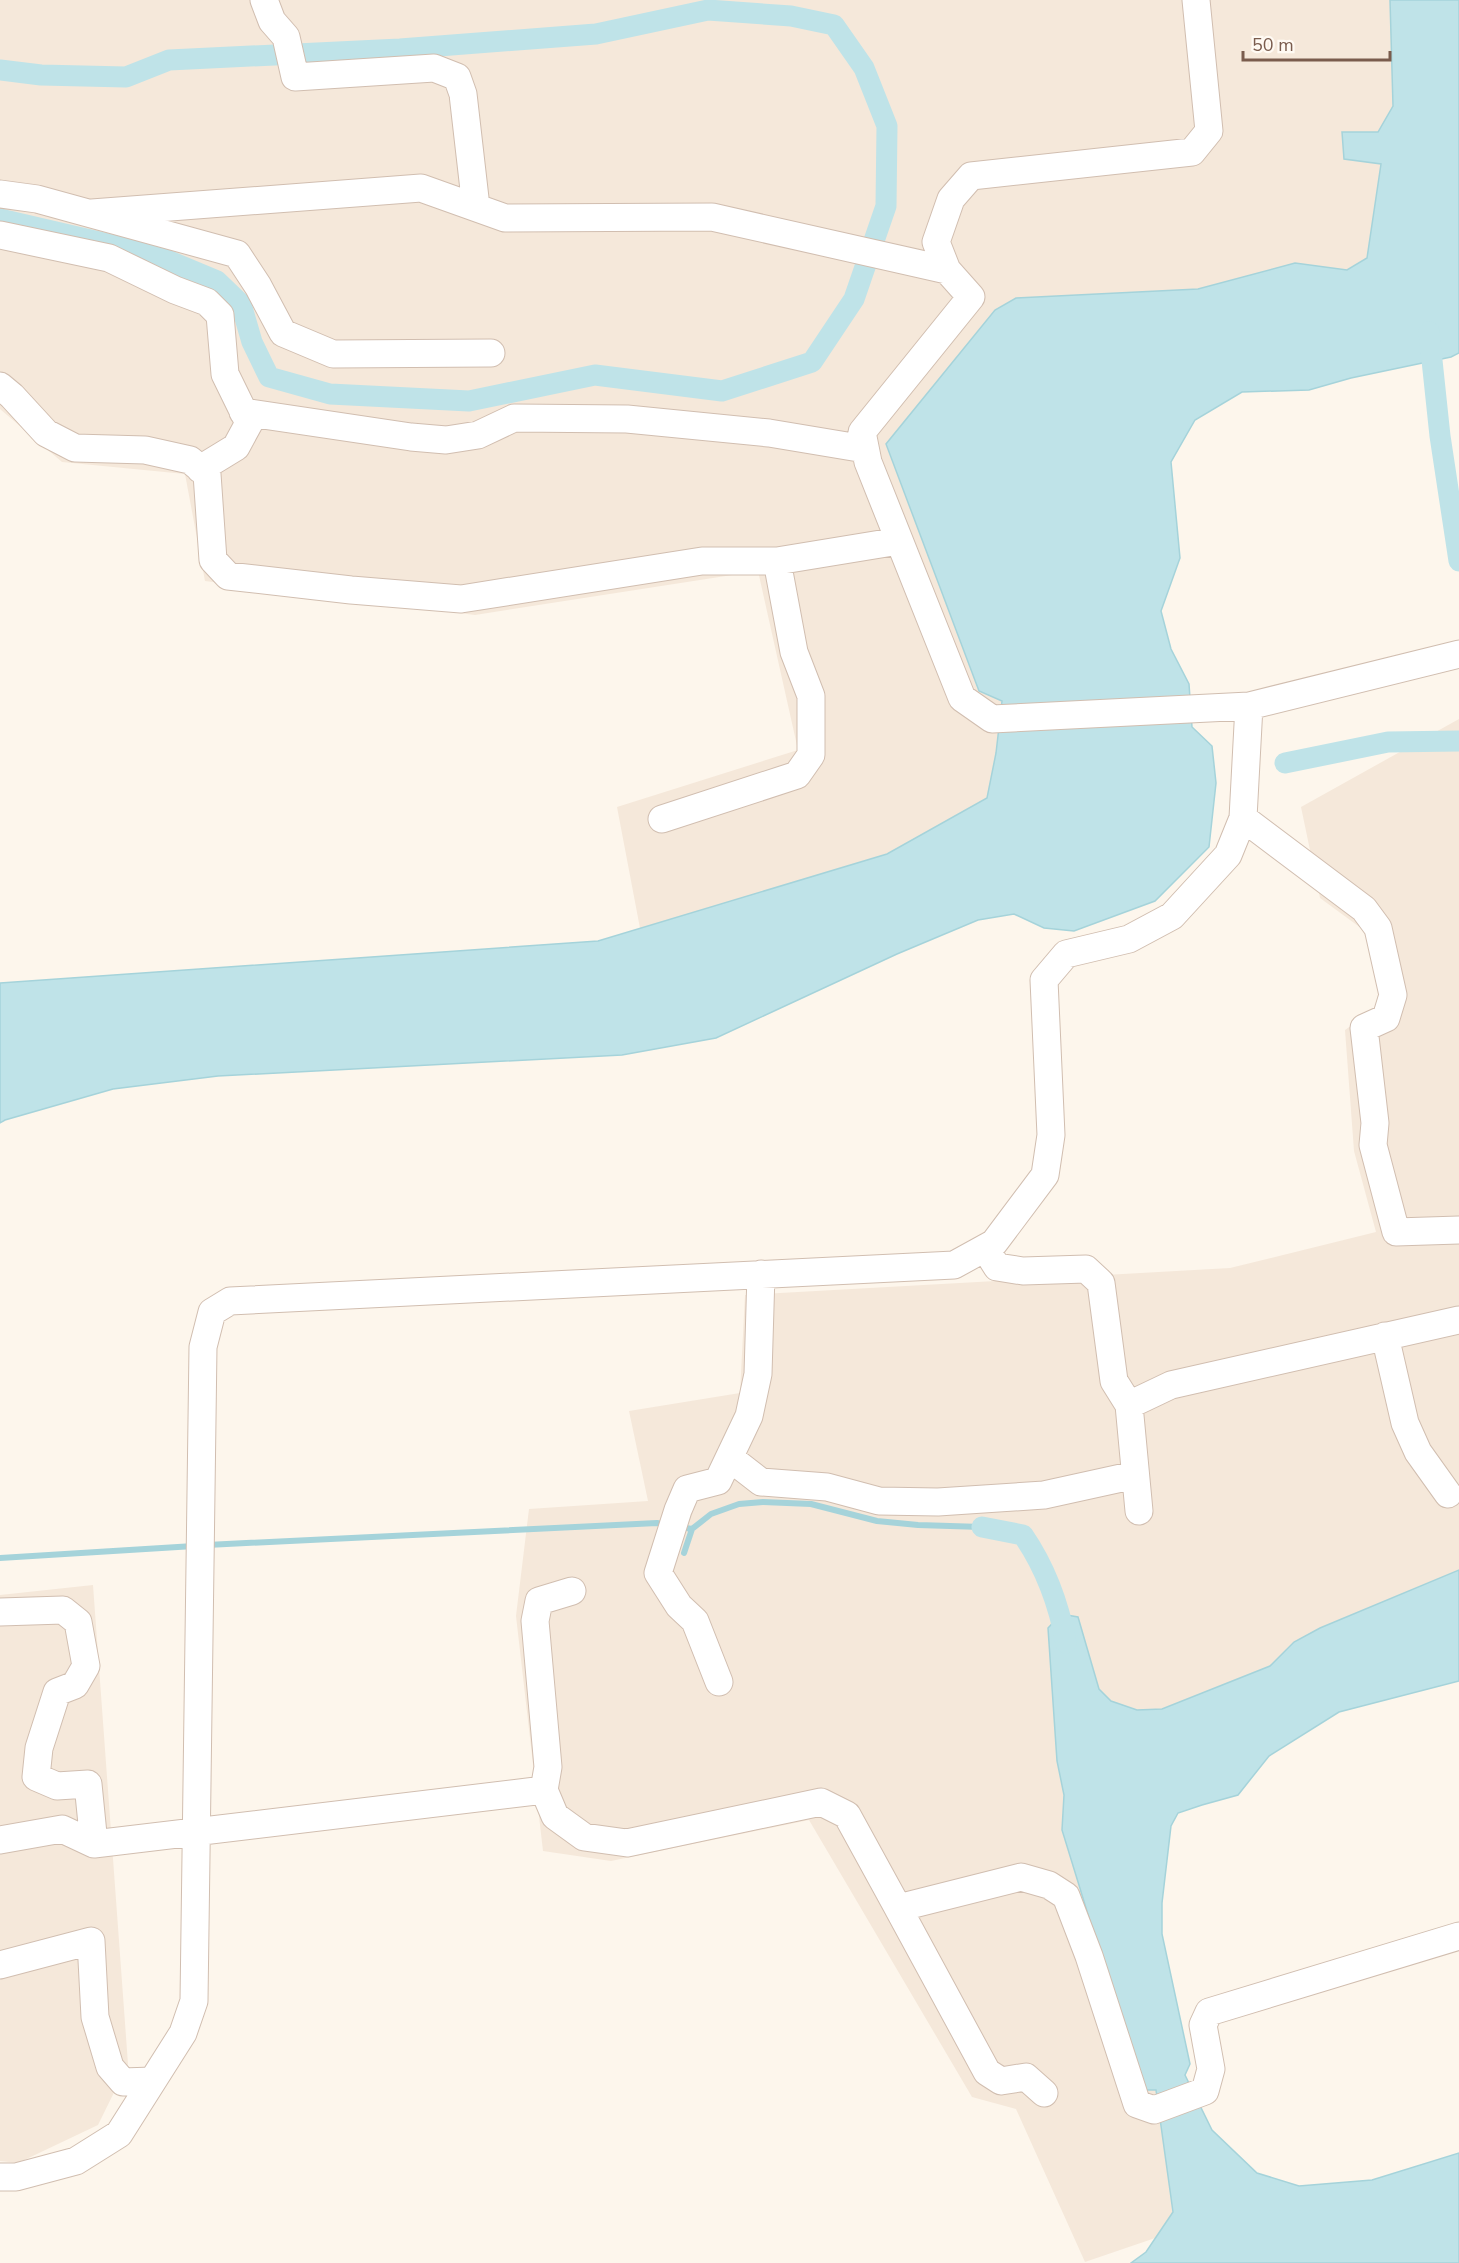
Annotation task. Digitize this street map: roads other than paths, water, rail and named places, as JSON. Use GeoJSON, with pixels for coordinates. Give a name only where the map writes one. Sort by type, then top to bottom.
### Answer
{"type":"FeatureCollection","features":[{"type":"Feature","properties":{"kind":"street"},"geometry":{"type":"LineString","coordinates":[[264,0],[272,21],[286,37],[295,77],[434,68],[457,77],[463,94],[476,207]]}},
{"type":"Feature","properties":{"kind":"street"},"geometry":{"type":"LineString","coordinates":[[1196,0],[1209,131],[1192,152],[971,176],[951,199],[936,242],[947,270],[971,297],[862,432],[868,462],[899,541],[962,698],[992,719],[1249,706],[1454,654]]}},
{"type":"Feature","properties":{"kind":"street"},"geometry":{"type":"LineString","coordinates":[[92,213],[421,188],[506,218],[712,217],[947,270]]}},
{"type":"Feature","properties":{"kind":"street"},"geometry":{"type":"LineString","coordinates":[[0,194],[38,199],[237,254],[258,286],[283,333],[333,354],[491,353]]}},
{"type":"Feature","properties":{"kind":"street"},"geometry":{"type":"LineString","coordinates":[[0,235],[109,258],[174,290],[207,302],[220,315],[225,374],[249,423],[236,447],[200,469]]}},
{"type":"Feature","properties":{"kind":"street"},"geometry":{"type":"LineString","coordinates":[[0,386],[46,433],[75,448],[145,450],[190,460],[207,474],[213,560],[228,576],[351,590],[461,599],[702,561],[777,561],[899,541]]}},
{"type":"Feature","properties":{"kind":"street"},"geometry":{"type":"LineString","coordinates":[[243,411],[411,437],[446,440],[478,435],[514,418],[627,419],[769,433],[865,449]]}},
{"type":"Feature","properties":{"kind":"street"},"geometry":{"type":"LineString","coordinates":[[662,819],[797,775],[811,755],[811,696],[794,652],[777,561]]}},
{"type":"Feature","properties":{"kind":"street"},"geometry":{"type":"LineString","coordinates":[[0,2176],[16,2177],[76,2161],[119,2134],[183,2033],[194,2001],[203,1347],[212,1312],[230,1300],[954,1265],[994,1244],[1045,1175],[1051,1135],[1044,980],[1066,954],[1129,939],[1172,915],[1228,855],[1243,818],[1249,706]]}},
{"type":"Feature","properties":{"kind":"street"},"geometry":{"type":"LineString","coordinates":[[1243,818],[1364,909],[1378,928],[1393,995],[1386,1018],[1364,1028],[1375,1122],[1373,1145],[1396,1232],[1459,1230]]}},
{"type":"Feature","properties":{"kind":"street"},"geometry":{"type":"LineString","coordinates":[[985,1248],[997,1267],[1023,1271],[1086,1269],[1101,1283],[1114,1381],[1128,1405],[1139,1511]]}},
{"type":"Feature","properties":{"kind":"street"},"geometry":{"type":"LineString","coordinates":[[719,1682],[695,1621],[679,1606],[658,1573],[687,1489],[717,1481],[749,1416],[758,1374],[761,1274]]}},
{"type":"Feature","properties":{"kind":"street"},"geometry":{"type":"LineString","coordinates":[[1128,1405],[1171,1385],[1459,1320]]}},
{"type":"Feature","properties":{"kind":"street"},"geometry":{"type":"LineString","coordinates":[[1385,1336],[1406,1423],[1418,1452],[1448,1494]]}},
{"type":"Feature","properties":{"kind":"street"},"geometry":{"type":"LineString","coordinates":[[730,1458],[761,1482],[827,1487],[879,1501],[938,1502],[1044,1496],[1135,1475]]}},
{"type":"Feature","properties":{"kind":"street"},"geometry":{"type":"LineString","coordinates":[[572,1591],[539,1601],[535,1621],[548,1767],[544,1790],[555,1816],[584,1837],[627,1843],[821,1802],[847,1815],[987,2073],[1001,2081],[1026,2077],[1044,2093]]}},
{"type":"Feature","properties":{"kind":"street"},"geometry":{"type":"LineString","coordinates":[[0,1612],[63,1610],[78,1622],[86,1666],[75,1685],[57,1692],[39,1748],[36,1777],[57,1786],[88,1784],[94,1844]]}},
{"type":"Feature","properties":{"kind":"street"},"geometry":{"type":"LineString","coordinates":[[0,1840],[62,1829],[94,1844],[544,1790]]}},
{"type":"Feature","properties":{"kind":"street"},"geometry":{"type":"LineString","coordinates":[[898,1908],[1021,1876],[1049,1885],[1066,1896],[1092,1966],[1137,2104],[1154,2110],[1205,2091],[1211,2069],[1203,2025],[1209,2012],[1459,1936]]}},
{"type":"Feature","properties":{"kind":"street"},"geometry":{"type":"LineString","coordinates":[[0,1965],[91,1941],[95,2017],[110,2067],[123,2082],[152,2081]]}},
{"type":"Feature","properties":{"kind":"water"},"geometry":{"type":"Polygon","coordinates":[[[1390,0],[1459,0],[1459,353],[1451,357],[1351,378],[1309,390],[1242,392],[1195,420],[1171,462],[1180,558],[1161,611],[1171,649],[1189,684],[1192,727],[1212,746],[1216,783],[1209,847],[1155,901],[1074,931],[1044,928],[1014,914],[978,920],[897,954],[716,1038],[622,1055],[218,1076],[113,1089],[0,1123],[0,983],[598,941],[887,854],[987,798],[996,753],[1002,701],[979,691],[886,444],[995,310],[1016,298],[1198,289],[1295,263],[1347,270],[1367,258],[1381,164],[1344,159],[1342,132],[1378,132],[1393,106],[1390,0]]]}},
{"type":"Feature","properties":{"kind":"water"},"geometry":{"type":"Polygon","coordinates":[[[1459,1570],[1459,1681],[1339,1712],[1269,1756],[1238,1795],[1178,1813],[1171,1826],[1162,1903],[1162,1934],[1190,2064],[1185,2075],[1212,2130],[1257,2173],[1299,2186],[1372,2180],[1459,2153],[1459,2263],[1131,2263],[1146,2252],[1173,2212],[1156,2090],[1146,2090],[1114,1999],[1062,1830],[1064,1795],[1057,1761],[1048,1628],[1061,1614],[1078,1617],[1099,1689],[1111,1701],[1137,1710],[1162,1709],[1270,1666],[1294,1642],[1320,1628],[1459,1570]]]}},
{"type":"Feature","properties":{"kind":"waterway"},"geometry":{"type":"LineString","coordinates":[[0,70],[41,75],[126,77],[169,60],[400,49],[596,34],[708,10],[791,16],[834,25],[864,68],[887,126],[886,206],[854,299],[812,362],[722,391],[595,375],[469,401],[330,394],[269,377],[252,342],[241,304],[217,281],[155,255],[0,219]]}},
{"type":"Feature","properties":{"kind":"waterway"},"geometry":{"type":"LineString","coordinates":[[1429,332],[1440,436],[1459,561]]}},
{"type":"Feature","properties":{"kind":"waterway"},"geometry":{"type":"LineString","coordinates":[[1285,763],[1388,742],[1459,741]]}},
{"type":"Feature","properties":{"kind":"waterway"},"geometry":{"type":"LineString","coordinates":[[684,1553],[692,1529],[711,1514],[739,1504],[763,1502],[811,1504],[877,1521],[982,1527]]}},
{"type":"Feature","properties":{"kind":"waterway"},"geometry":{"type":"LineString","coordinates":[[207,1545],[657,1523],[667,1525]]}},
{"type":"Feature","properties":{"kind":"waterway"},"geometry":{"type":"LineString","coordinates":[[680,1527],[692,1529]]}},
{"type":"Feature","properties":{"kind":"waterway"},"geometry":{"type":"LineString","coordinates":[[982,1527],[1023,1535],[1050,1587],[1066,1643]]}},
{"type":"Feature","properties":{"kind":"waterway"},"geometry":{"type":"LineString","coordinates":[[0,1558],[194,1546]]}}]}
